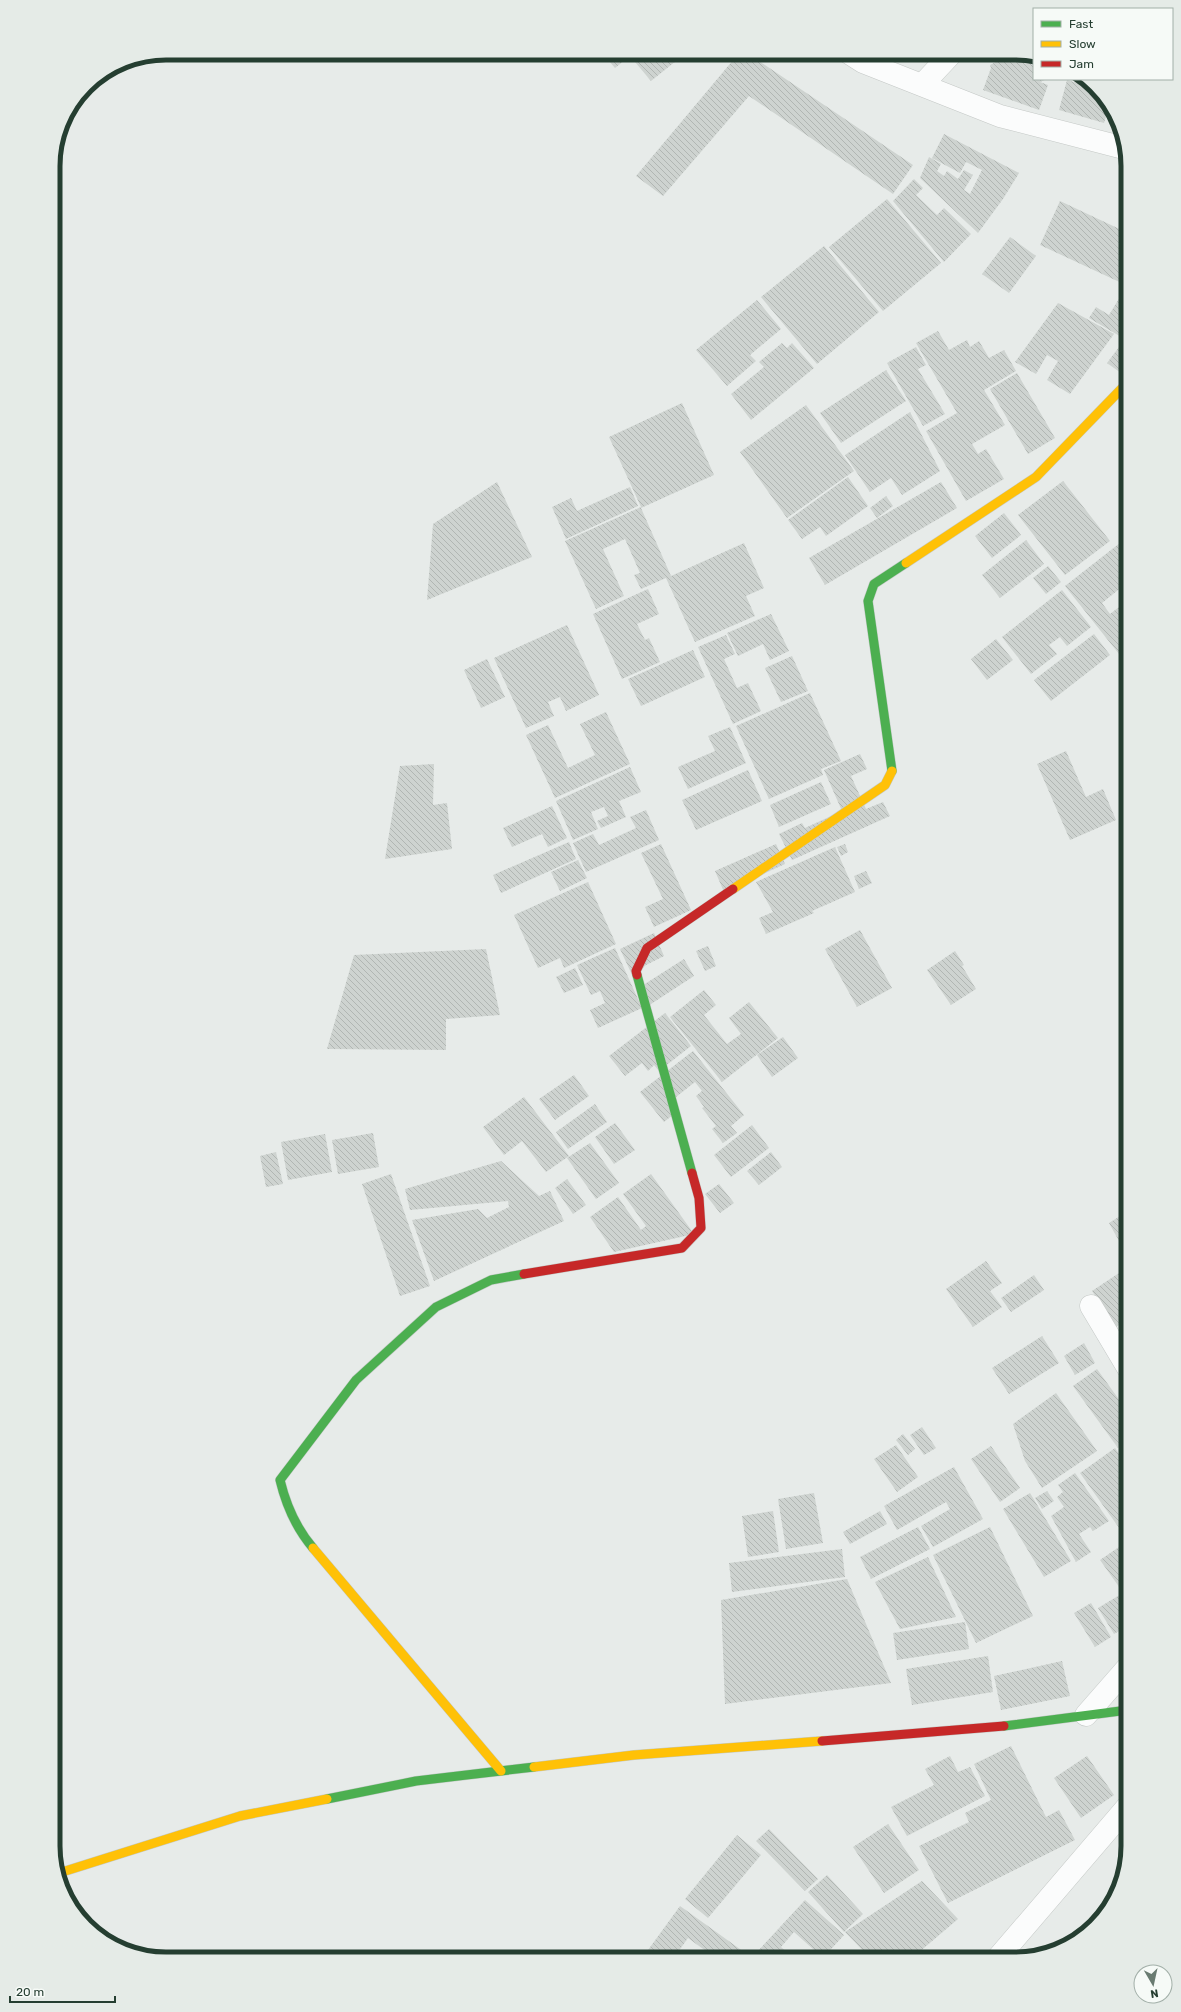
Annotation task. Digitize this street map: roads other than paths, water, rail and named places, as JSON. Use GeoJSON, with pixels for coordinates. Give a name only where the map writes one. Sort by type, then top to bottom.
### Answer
{"type":"FeatureCollection","features":[{"type":"Feature","properties":{"kind":"street"},"geometry":{"type":"LineString","coordinates":[[860,60],[1000,116],[1119,147]]}},
{"type":"Feature","properties":{"kind":"street"},"geometry":{"type":"LineString","coordinates":[[922,85],[945,60]]}},
{"type":"Feature","properties":{"kind":"street"},"geometry":{"type":"LineString","coordinates":[[501,1771],[305,1540],[286,1504],[280,1480],[356,1380],[436,1307],[491,1280],[682,1248],[701,1228],[699,1198],[636,971],[647,948],[886,785],[892,774],[868,601],[874,584],[1036,477],[1121,389]]}},
{"type":"Feature","properties":{"kind":"street"},"geometry":{"type":"LineString","coordinates":[[1090,1306],[1121,1357]]}},
{"type":"Feature","properties":{"kind":"street"},"geometry":{"type":"LineString","coordinates":[[1086,1715],[1121,1674]]}},
{"type":"Feature","properties":{"kind":"street"},"geometry":{"type":"LineString","coordinates":[[63,1872],[240,1816],[416,1781],[634,1755],[978,1729],[1121,1711]]}},
{"type":"Feature","properties":{"kind":"street"},"geometry":{"type":"LineString","coordinates":[[1003,1952],[1121,1814]]}}]}
